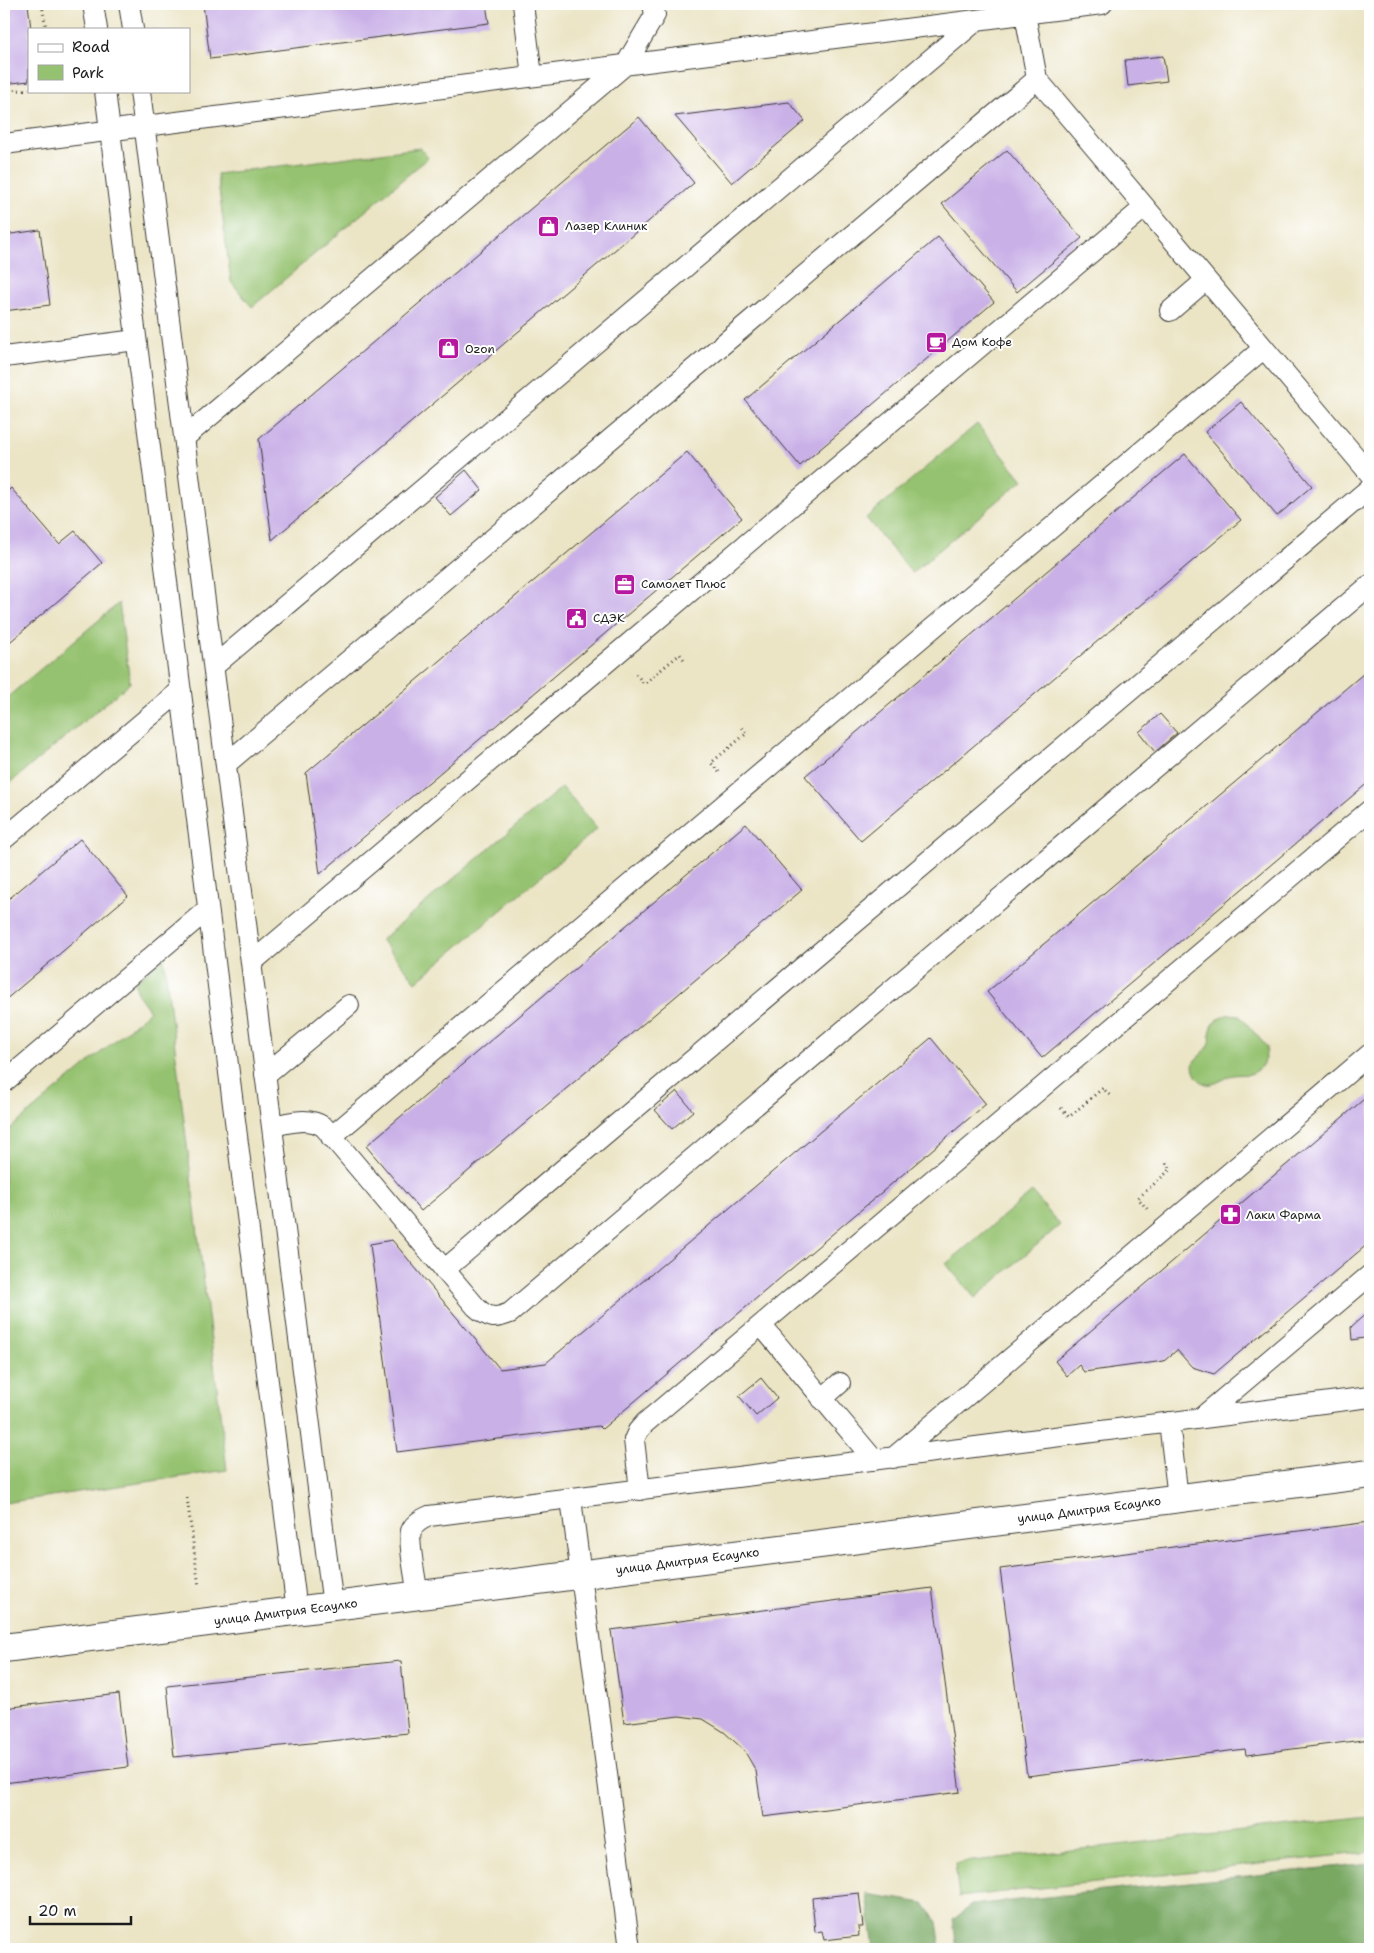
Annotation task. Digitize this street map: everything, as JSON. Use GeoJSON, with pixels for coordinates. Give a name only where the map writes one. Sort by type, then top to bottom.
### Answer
{"type":"FeatureCollection","features":[{"type":"Feature","properties":{"kind":"street","name":"улица Дмитрия Есаулко"},"geometry":{"type":"LineString","coordinates":[[4,1648],[1370,1474]]}},
{"type":"Feature","properties":{"kind":"lane"},"geometry":{"type":"LineString","coordinates":[[94,4],[97,28]]}},
{"type":"Feature","properties":{"kind":"lane"},"geometry":{"type":"LineString","coordinates":[[129,4],[132,28]]}},
{"type":"Feature","properties":{"kind":"lane"},"geometry":{"type":"LineString","coordinates":[[523,4],[532,76]]}},
{"type":"Feature","properties":{"kind":"lane"},"geometry":{"type":"LineString","coordinates":[[184,438],[626,64],[655,15],[653,4]]}},
{"type":"Feature","properties":{"kind":"lane"},"geometry":{"type":"LineString","coordinates":[[4,144],[1102,4]]}},
{"type":"Feature","properties":{"kind":"lane"},"geometry":{"type":"LineString","coordinates":[[1025,14],[1036,80],[1370,474]]}},
{"type":"Feature","properties":{"kind":"lane"},"geometry":{"type":"LineString","coordinates":[[214,666],[977,20]]}},
{"type":"Feature","properties":{"kind":"lane"},"geometry":{"type":"LineString","coordinates":[[226,764],[1036,80]]}},
{"type":"Feature","properties":{"kind":"lane"},"geometry":{"type":"LineString","coordinates":[[105,92],[297,1611]]}},
{"type":"Feature","properties":{"kind":"lane"},"geometry":{"type":"LineString","coordinates":[[140,92],[332,1606]]}},
{"type":"Feature","properties":{"kind":"lane"},"geometry":{"type":"LineString","coordinates":[[251,963],[1145,207]]}},
{"type":"Feature","properties":{"kind":"lane"},"geometry":{"type":"LineString","coordinates":[[1170,311],[1206,280]]}},
{"type":"Feature","properties":{"kind":"lane"},"geometry":{"type":"LineString","coordinates":[[4,357],[136,340]]}},
{"type":"Feature","properties":{"kind":"lane"},"geometry":{"type":"LineString","coordinates":[[332,1137],[1264,348]]}},
{"type":"Feature","properties":{"kind":"lane"},"geometry":{"type":"LineString","coordinates":[[444,1270],[1370,488]]}},
{"type":"Feature","properties":{"kind":"lane"},"geometry":{"type":"LineString","coordinates":[[272,1126],[315,1121],[324,1127],[444,1270],[485,1315],[499,1318],[510,1313],[1370,586]]}},
{"type":"Feature","properties":{"kind":"lane"},"geometry":{"type":"LineString","coordinates":[[4,840],[180,690]]}},
{"type":"Feature","properties":{"kind":"lane"},"geometry":{"type":"LineString","coordinates":[[640,1490],[634,1440],[638,1431],[1370,810]]}},
{"type":"Feature","properties":{"kind":"lane"},"geometry":{"type":"LineString","coordinates":[[4,1082],[208,909]]}},
{"type":"Feature","properties":{"kind":"lane"},"geometry":{"type":"LineString","coordinates":[[265,1075],[349,1005]]}},
{"type":"Feature","properties":{"kind":"lane"},"geometry":{"type":"LineString","coordinates":[[883,1459],[1370,1054]]}},
{"type":"Feature","properties":{"kind":"lane"},"geometry":{"type":"LineString","coordinates":[[1201,1418],[1370,1275]]}},
{"type":"Feature","properties":{"kind":"lane"},"geometry":{"type":"LineString","coordinates":[[761,1326],[822,1398],[883,1459]]}},
{"type":"Feature","properties":{"kind":"lane"},"geometry":{"type":"LineString","coordinates":[[822,1398],[840,1383]]}},
{"type":"Feature","properties":{"kind":"lane"},"geometry":{"type":"LineString","coordinates":[[418,1595],[411,1531],[418,1521],[429,1516],[1370,1396]]}},
{"type":"Feature","properties":{"kind":"lane"},"geometry":{"type":"LineString","coordinates":[[1169,1422],[1178,1498]]}},
{"type":"Feature","properties":{"kind":"lane"},"geometry":{"type":"LineString","coordinates":[[571,1498],[630,1949]]}},
{"type":"Feature","properties":{"kind":"path"},"geometry":{"type":"LineString","coordinates":[[42,4],[46,28]]}},
{"type":"Feature","properties":{"kind":"path"},"geometry":{"type":"LineString","coordinates":[[4,92],[28,89]]}},
{"type":"Feature","properties":{"kind":"path"},"geometry":{"type":"LineString","coordinates":[[644,684],[680,654],[685,661]]}},
{"type":"Feature","properties":{"kind":"path"},"geometry":{"type":"LineString","coordinates":[[711,763],[747,733],[741,726]]}},
{"type":"Feature","properties":{"kind":"path"},"geometry":{"type":"LineString","coordinates":[[1069,1117],[1103,1088],[1110,1097]]}},
{"type":"Feature","properties":{"kind":"path"},"geometry":{"type":"LineString","coordinates":[[1138,1198],[1171,1170],[1166,1163]]}},
{"type":"Feature","properties":{"kind":"path"},"geometry":{"type":"LineString","coordinates":[[187,1498],[199,1587]]}},
{"type":"Feature","properties":{"kind":"green space"},"geometry":{"type":"Polygon","coordinates":[[[420,148],[428,158],[252,307],[231,282],[217,174],[420,148]]]}},
{"type":"Feature","properties":{"kind":"green space"},"geometry":{"type":"Polygon","coordinates":[[[977,424],[1023,480],[912,573],[866,518],[977,424]]]}},
{"type":"Feature","properties":{"kind":"green space"},"geometry":{"type":"Polygon","coordinates":[[[119,603],[130,683],[4,788],[4,700],[119,603]]]}},
{"type":"Feature","properties":{"kind":"green space"},"geometry":{"type":"Polygon","coordinates":[[[562,787],[597,829],[416,982],[381,940],[562,787]]]}},
{"type":"Feature","properties":{"kind":"green space"},"geometry":{"type":"Polygon","coordinates":[[[164,958],[227,1470],[4,1503],[4,1134],[150,1011],[137,993],[135,982],[164,958]]]}},
{"type":"Feature","properties":{"kind":"green space"},"geometry":{"type":"Polygon","coordinates":[[[1230,1014],[1239,1015],[1267,1047],[1266,1056],[1258,1070],[1254,1072],[1234,1075],[1215,1083],[1206,1084],[1194,1072],[1194,1062],[1209,1045],[1210,1032],[1214,1024],[1230,1014]]]}},
{"type":"Feature","properties":{"kind":"green space"},"geometry":{"type":"Polygon","coordinates":[[[1032,1192],[1060,1225],[975,1298],[946,1264],[1032,1192]]]}},
{"type":"Feature","properties":{"kind":"green space"},"geometry":{"type":"Polygon","coordinates":[[[1370,1817],[1370,1852],[959,1897],[955,1863],[1370,1817]]]}},
{"type":"Feature","properties":{"kind":"green space"},"geometry":{"type":"Polygon","coordinates":[[[1370,1863],[1370,1949],[957,1949],[953,1920],[971,1905],[1370,1863]]]}},
{"type":"Feature","properties":{"kind":"green space"},"geometry":{"type":"Polygon","coordinates":[[[867,1894],[924,1903],[937,1922],[941,1949],[874,1949],[867,1894]]]}},
{"type":"Feature","properties":{"kind":"building"},"geometry":{"type":"Polygon","coordinates":[[[4,4],[28,4],[31,28],[28,28],[28,81],[4,84],[4,4]]]}},
{"type":"Feature","properties":{"kind":"building"},"geometry":{"type":"Polygon","coordinates":[[[203,4],[486,4],[489,23],[210,59],[203,4]]]}},
{"type":"Feature","properties":{"kind":"building"},"geometry":{"type":"Polygon","coordinates":[[[1163,56],[1167,81],[1128,86],[1125,60],[1163,56]]]}},
{"type":"Feature","properties":{"kind":"building"},"geometry":{"type":"Polygon","coordinates":[[[789,102],[805,121],[732,183],[675,116],[789,102]]]}},
{"type":"Feature","properties":{"kind":"building"},"geometry":{"type":"Polygon","coordinates":[[[639,117],[694,183],[272,540],[259,439],[639,117]]]}},
{"type":"Feature","properties":{"kind":"building"},"geometry":{"type":"Polygon","coordinates":[[[1007,150],[1082,238],[1017,292],[942,204],[1007,150]]]}},
{"type":"Feature","properties":{"kind":"building"},"geometry":{"type":"Polygon","coordinates":[[[40,230],[50,305],[4,311],[4,235],[40,230]]]}},
{"type":"Feature","properties":{"kind":"building"},"geometry":{"type":"Polygon","coordinates":[[[938,237],[994,302],[800,466],[745,400],[938,237]]]}},
{"type":"Feature","properties":{"kind":"building"},"geometry":{"type":"Polygon","coordinates":[[[1241,402],[1312,486],[1277,516],[1205,432],[1241,402]]]}},
{"type":"Feature","properties":{"kind":"building"},"geometry":{"type":"Polygon","coordinates":[[[687,452],[742,518],[320,874],[306,773],[687,452]]]}},
{"type":"Feature","properties":{"kind":"building"},"geometry":{"type":"Polygon","coordinates":[[[1185,454],[1241,520],[861,841],[805,776],[1185,454]]]}},
{"type":"Feature","properties":{"kind":"building"},"geometry":{"type":"Polygon","coordinates":[[[466,470],[482,490],[451,516],[435,497],[466,470]]]}},
{"type":"Feature","properties":{"kind":"building"},"geometry":{"type":"Polygon","coordinates":[[[11,488],[59,544],[75,531],[102,563],[4,647],[4,495],[11,488]]]}},
{"type":"Feature","properties":{"kind":"building"},"geometry":{"type":"Polygon","coordinates":[[[1370,668],[1370,781],[1042,1058],[987,992],[1370,668]]]}},
{"type":"Feature","properties":{"kind":"building"},"geometry":{"type":"Polygon","coordinates":[[[1160,714],[1177,733],[1155,752],[1139,732],[1160,714]]]}},
{"type":"Feature","properties":{"kind":"building"},"geometry":{"type":"Polygon","coordinates":[[[746,824],[802,890],[421,1211],[366,1146],[746,824]]]}},
{"type":"Feature","properties":{"kind":"building"},"geometry":{"type":"Polygon","coordinates":[[[80,839],[128,896],[4,1001],[4,903],[80,839]]]}},
{"type":"Feature","properties":{"kind":"building"},"geometry":{"type":"Polygon","coordinates":[[[931,1038],[986,1104],[602,1429],[599,1426],[397,1452],[370,1244],[392,1240],[500,1369],[546,1363],[931,1038]]]}},
{"type":"Feature","properties":{"kind":"building"},"geometry":{"type":"Polygon","coordinates":[[[677,1091],[693,1111],[672,1129],[655,1110],[677,1091]]]}},
{"type":"Feature","properties":{"kind":"building"},"geometry":{"type":"Polygon","coordinates":[[[1370,1094],[1370,1242],[1214,1374],[1192,1367],[1177,1350],[1164,1361],[1084,1372],[1079,1365],[1067,1376],[1055,1361],[1370,1094]]]}},
{"type":"Feature","properties":{"kind":"building"},"geometry":{"type":"Polygon","coordinates":[[[1370,1310],[1370,1337],[1352,1340],[1351,1327],[1370,1310]]]}},
{"type":"Feature","properties":{"kind":"building"},"geometry":{"type":"Polygon","coordinates":[[[761,1378],[777,1398],[756,1416],[739,1396],[761,1378]]]}},
{"type":"Feature","properties":{"kind":"building"},"geometry":{"type":"Polygon","coordinates":[[[1370,1522],[1370,1739],[1246,1755],[1245,1749],[1027,1776],[1000,1569],[1370,1522]]]}},
{"type":"Feature","properties":{"kind":"building"},"geometry":{"type":"Polygon","coordinates":[[[932,1588],[960,1792],[763,1817],[756,1771],[744,1750],[724,1732],[703,1719],[679,1716],[624,1723],[611,1630],[932,1588]]]}},
{"type":"Feature","properties":{"kind":"building"},"geometry":{"type":"Polygon","coordinates":[[[401,1661],[408,1733],[174,1757],[167,1686],[401,1661]]]}},
{"type":"Feature","properties":{"kind":"building"},"geometry":{"type":"Polygon","coordinates":[[[119,1694],[128,1767],[4,1783],[4,1708],[119,1694]]]}},
{"type":"Feature","properties":{"kind":"building"},"geometry":{"type":"Polygon","coordinates":[[[859,1893],[863,1927],[858,1927],[859,1936],[824,1940],[822,1931],[815,1932],[812,1898],[859,1893]]]}},
{"type":"Feature","properties":{"kind":"place","name":"Лазер Клиник"},"geometry":{"type":"Point","coordinates":[549,226]}},
{"type":"Feature","properties":{"kind":"place","name":"Дом Кофе"},"geometry":{"type":"Point","coordinates":[936,342]}},
{"type":"Feature","properties":{"kind":"place","name":"Ozon"},"geometry":{"type":"Point","coordinates":[449,349]}},
{"type":"Feature","properties":{"kind":"place","name":"Самолет Плюс"},"geometry":{"type":"Point","coordinates":[625,584]}},
{"type":"Feature","properties":{"kind":"place","name":"СДЭК"},"geometry":{"type":"Point","coordinates":[577,618]}},
{"type":"Feature","properties":{"kind":"place","name":"Лаки Фарма"},"geometry":{"type":"Point","coordinates":[1230,1215]}}]}
